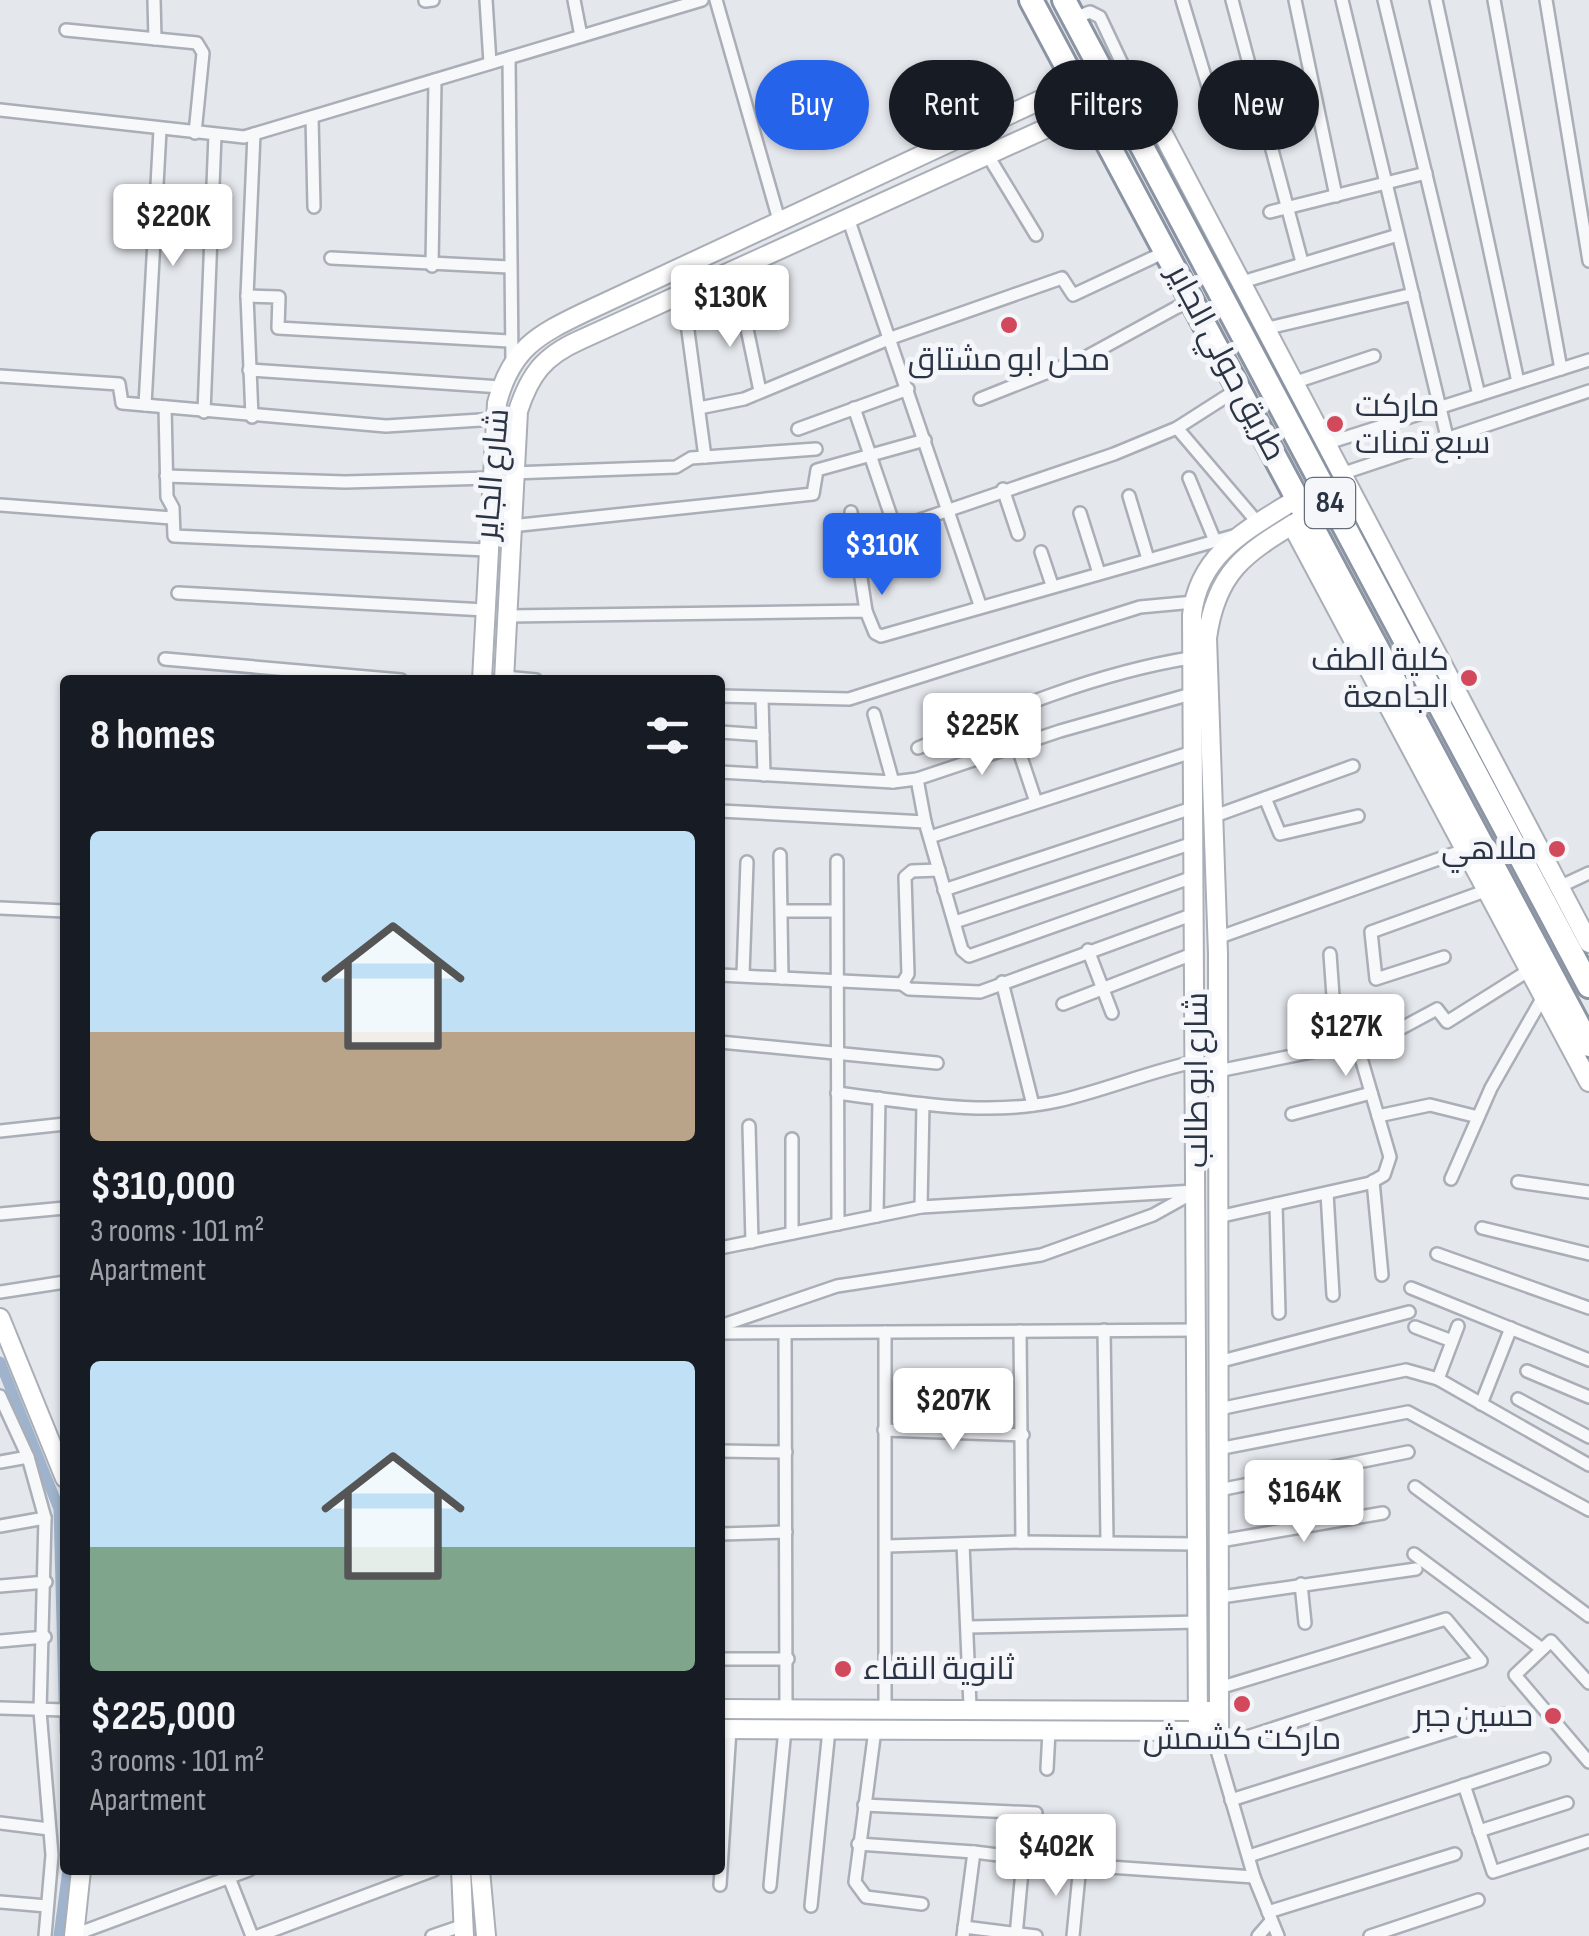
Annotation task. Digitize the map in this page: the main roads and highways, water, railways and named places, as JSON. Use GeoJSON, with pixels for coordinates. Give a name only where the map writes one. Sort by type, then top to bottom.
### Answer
{"type":"FeatureCollection","features":[{"type":"Feature","properties":{"kind":"highway","name":"طريق حولي الجاير"},"geometry":{"type":"LineString","coordinates":[[1032,0],[1192,299],[1473,847],[1589,1045]]}},
{"type":"Feature","properties":{"kind":"highway","name":"طريق حولي الجاير"},"geometry":{"type":"LineString","coordinates":[[1069,9],[1123,90],[1291,397],[1401,612],[1580,941],[1589,986]]}},
{"type":"Feature","properties":{"kind":"highway"},"geometry":{"type":"LineString","coordinates":[[1303,516],[1309,557]]}},
{"type":"Feature","properties":{"kind":"waterway"},"geometry":{"type":"LineString","coordinates":[[0,1362],[59,1509],[60,1546]]}},
{"type":"Feature","properties":{"kind":"waterway"},"geometry":{"type":"LineString","coordinates":[[59,1936],[67,1875]]}},
{"type":"Feature","properties":{"kind":"place","name":"محل ابو مشتاق"},"geometry":{"type":"Point","coordinates":[1009,325]}},
{"type":"Feature","properties":{"kind":"place","name":"ماركت سبع تمنات"},"geometry":{"type":"Point","coordinates":[1335,424]}},
{"type":"Feature","properties":{"kind":"place","name":"كلية الطف الجامعة"},"geometry":{"type":"Point","coordinates":[1469,678]}},
{"type":"Feature","properties":{"kind":"place","name":"ملاهي"},"geometry":{"type":"Point","coordinates":[1557,849]}},
{"type":"Feature","properties":{"kind":"place","name":"ثانوية النقاء"},"geometry":{"type":"Point","coordinates":[843,1669]}},
{"type":"Feature","properties":{"kind":"place","name":"ماركت كشمش"},"geometry":{"type":"Point","coordinates":[1242,1704]}},
{"type":"Feature","properties":{"kind":"place","name":"حسين جبر"},"geometry":{"type":"Point","coordinates":[1553,1716]}}]}
